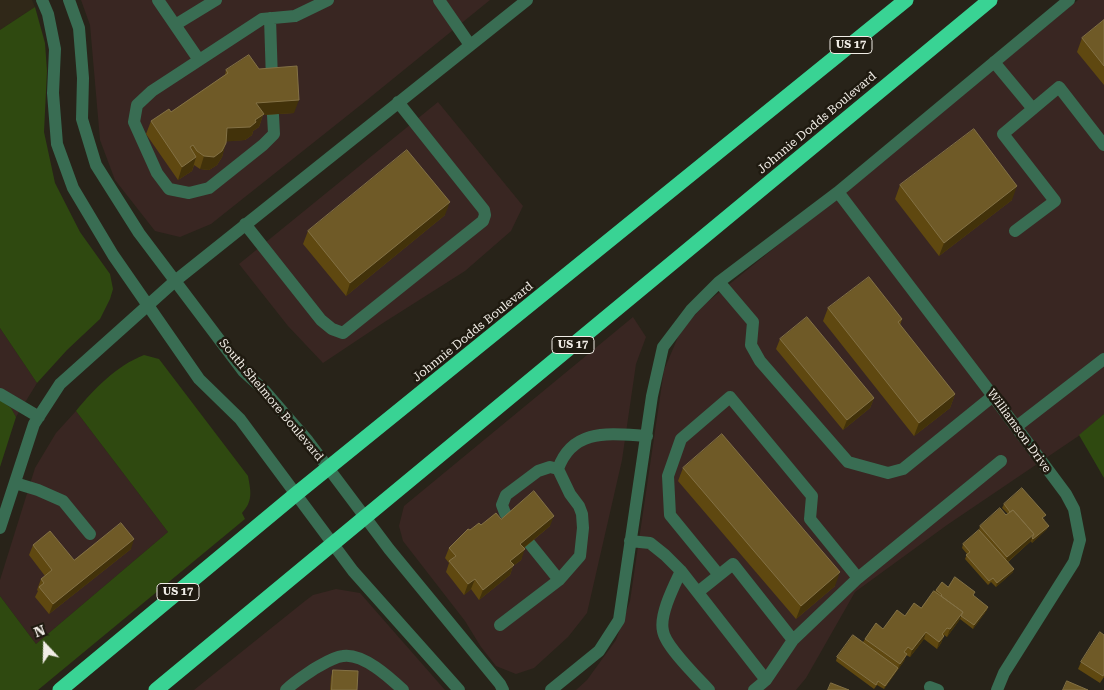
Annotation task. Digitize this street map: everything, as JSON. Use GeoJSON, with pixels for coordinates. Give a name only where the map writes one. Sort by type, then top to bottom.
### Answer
{"type":"FeatureCollection","features":[{"type":"Feature","properties":{"kind":"highway","name":"Johnnie Dodds Boulevard"},"geometry":{"type":"LineString","coordinates":[[60,690],[296,494],[906,0]]}},
{"type":"Feature","properties":{"kind":"highway","name":"Johnnie Dodds Boulevard"},"geometry":{"type":"LineString","coordinates":[[156,690],[990,0]]}},
{"type":"Feature","properties":{"kind":"street"},"geometry":{"type":"LineString","coordinates":[[42,0],[48,14],[55,49],[53,93],[57,144],[73,188],[114,255],[199,379],[240,419],[353,570],[459,690]]}},
{"type":"Feature","properties":{"kind":"street","name":"South Shelmore Boulevard"},"geometry":{"type":"LineString","coordinates":[[68,0],[79,28],[83,78],[82,119],[96,164],[138,233],[243,370],[263,389],[308,441],[389,549],[503,690]]}},
{"type":"Feature","properties":{"kind":"street"},"geometry":{"type":"LineString","coordinates":[[158,0],[199,60]]}},
{"type":"Feature","properties":{"kind":"street"},"geometry":{"type":"LineString","coordinates":[[176,25],[216,0]]}},
{"type":"Feature","properties":{"kind":"street"},"geometry":{"type":"LineString","coordinates":[[273,114],[274,134],[263,145],[210,188],[189,193],[169,189],[158,173],[134,122],[137,105],[152,91],[262,19],[295,16],[328,0]]}},
{"type":"Feature","properties":{"kind":"street"},"geometry":{"type":"LineString","coordinates":[[439,0],[470,45]]}},
{"type":"Feature","properties":{"kind":"street"},"geometry":{"type":"LineString","coordinates":[[0,528],[34,424],[60,384],[175,281],[527,0]]}},
{"type":"Feature","properties":{"kind":"street"},"geometry":{"type":"LineString","coordinates":[[551,690],[599,651],[619,620],[652,396],[663,347],[691,310],[719,282],[838,192],[1069,0]]}},
{"type":"Feature","properties":{"kind":"street"},"geometry":{"type":"LineString","coordinates":[[270,18],[272,81]]}},
{"type":"Feature","properties":{"kind":"street"},"geometry":{"type":"LineString","coordinates":[[994,62],[1032,109]]}},
{"type":"Feature","properties":{"kind":"street"},"geometry":{"type":"LineString","coordinates":[[1015,231],[1055,201],[1003,134],[1059,88],[1104,145]]}},
{"type":"Feature","properties":{"kind":"street"},"geometry":{"type":"LineString","coordinates":[[245,224],[321,320],[332,329],[343,333],[483,221],[485,215],[484,210],[398,102]]}},
{"type":"Feature","properties":{"kind":"street","name":"Williamson Drive"},"geometry":{"type":"LineString","coordinates":[[838,192],[994,396],[1066,494],[1074,509],[1080,540],[1074,562],[1004,673],[997,690]]}},
{"type":"Feature","properties":{"kind":"street"},"geometry":{"type":"LineString","coordinates":[[719,282],[753,322],[751,345],[760,362],[848,462],[888,473],[903,470],[994,396]]}},
{"type":"Feature","properties":{"kind":"street"},"geometry":{"type":"LineString","coordinates":[[1016,427],[1104,359]]}},
{"type":"Feature","properties":{"kind":"street"},"geometry":{"type":"LineString","coordinates":[[0,394],[38,417]]}},
{"type":"Feature","properties":{"kind":"street"},"geometry":{"type":"LineString","coordinates":[[719,575],[670,515],[668,476],[681,439],[730,398],[812,496],[810,519],[858,578]]}},
{"type":"Feature","properties":{"kind":"street"},"geometry":{"type":"LineString","coordinates":[[500,625],[559,580],[580,556],[583,528],[582,514],[558,469],[562,458],[574,444],[597,434],[647,436]]}},
{"type":"Feature","properties":{"kind":"street"},"geometry":{"type":"LineString","coordinates":[[754,690],[766,680],[793,640],[858,578],[1001,461]]}},
{"type":"Feature","properties":{"kind":"street"},"geometry":{"type":"LineString","coordinates":[[558,469],[550,467],[538,470],[506,495],[502,505],[505,513],[559,580]]}},
{"type":"Feature","properties":{"kind":"street"},"geometry":{"type":"LineString","coordinates":[[15,483],[38,490],[63,501],[90,534]]}},
{"type":"Feature","properties":{"kind":"street"},"geometry":{"type":"LineString","coordinates":[[630,540],[650,543],[665,555],[698,592],[766,680]]}},
{"type":"Feature","properties":{"kind":"street"},"geometry":{"type":"LineString","coordinates":[[698,592],[733,564],[793,640]]}},
{"type":"Feature","properties":{"kind":"street"},"geometry":{"type":"LineString","coordinates":[[681,572],[667,605],[662,632],[668,644],[709,690]]}},
{"type":"Feature","properties":{"kind":"street"},"geometry":{"type":"LineString","coordinates":[[286,690],[295,681],[328,661],[342,656],[354,657],[370,664],[388,676],[403,690]]}},
{"type":"Feature","properties":{"kind":"shaded area"},"geometry":{"type":"Polygon","coordinates":[[[0,0],[32,0],[35,7],[0,30],[0,0]]]}},
{"type":"Feature","properties":{"kind":"shaded area"},"geometry":{"type":"Polygon","coordinates":[[[81,0],[490,0],[211,224],[180,237],[155,231],[115,180],[100,140],[90,25],[81,0]]]}},
{"type":"Feature","properties":{"kind":"shaded area"},"geometry":{"type":"Polygon","coordinates":[[[1078,0],[1104,0],[1104,414],[1080,435],[947,525],[855,592],[806,678],[796,690],[576,690],[587,680],[616,640],[630,601],[664,370],[681,330],[706,303],[1078,0]]]}},
{"type":"Feature","properties":{"kind":"shaded area"},"geometry":{"type":"Polygon","coordinates":[[[438,102],[523,206],[511,231],[465,271],[323,363],[288,326],[239,264],[438,102]]]}},
{"type":"Feature","properties":{"kind":"shaded area"},"geometry":{"type":"Polygon","coordinates":[[[633,317],[646,337],[636,364],[622,460],[587,613],[568,637],[534,668],[516,674],[496,666],[481,647],[465,621],[403,541],[399,526],[404,506],[633,317]]]}},
{"type":"Feature","properties":{"kind":"shaded area"},"geometry":{"type":"Polygon","coordinates":[[[0,328],[37,383],[16,417],[11,408],[0,400],[0,328]]]}},
{"type":"Feature","properties":{"kind":"shaded area"},"geometry":{"type":"Polygon","coordinates":[[[76,411],[168,532],[36,644],[0,596],[0,580],[35,468],[56,433],[76,411]]]}},
{"type":"Feature","properties":{"kind":"shaded area"},"geometry":{"type":"Polygon","coordinates":[[[336,589],[360,593],[445,690],[194,690],[313,595],[336,589]]]}},
{"type":"Feature","properties":{"kind":"green space"},"geometry":{"type":"Polygon","coordinates":[[[35,7],[45,43],[47,71],[44,132],[55,183],[80,232],[110,274],[113,289],[100,319],[67,350],[37,383],[0,328],[0,30],[35,7]]]}},
{"type":"Feature","properties":{"kind":"green space"},"geometry":{"type":"Polygon","coordinates":[[[144,355],[159,359],[248,476],[250,500],[242,513],[245,519],[38,690],[0,690],[0,596],[36,644],[168,532],[76,411],[106,379],[124,365],[144,355]]]}},
{"type":"Feature","properties":{"kind":"green space"},"geometry":{"type":"Polygon","coordinates":[[[0,400],[11,408],[16,417],[0,467],[0,400]]]}},
{"type":"Feature","properties":{"kind":"green space"},"geometry":{"type":"Polygon","coordinates":[[[1104,414],[1104,478],[1079,435],[1104,414]]]}},
{"type":"Feature","properties":{"kind":"building"},"geometry":{"type":"Polygon","coordinates":[[[1104,20],[1104,66],[1082,38],[1104,20]]]}},
{"type":"Feature","properties":{"kind":"building"},"geometry":{"type":"Polygon","coordinates":[[[249,55],[259,69],[297,66],[299,100],[256,103],[264,114],[255,120],[256,122],[250,127],[227,128],[226,143],[222,151],[214,157],[204,156],[193,145],[190,147],[196,157],[182,167],[151,121],[169,109],[171,112],[228,73],[226,70],[249,55]]]}},
{"type":"Feature","properties":{"kind":"building"},"geometry":{"type":"Polygon","coordinates":[[[974,129],[1017,186],[944,243],[900,185],[974,129]]]}},
{"type":"Feature","properties":{"kind":"building"},"geometry":{"type":"Polygon","coordinates":[[[407,150],[450,202],[350,283],[308,231],[407,150]]]}},
{"type":"Feature","properties":{"kind":"building"},"geometry":{"type":"Polygon","coordinates":[[[869,277],[902,319],[898,322],[955,394],[919,423],[828,308],[869,277]]]}},
{"type":"Feature","properties":{"kind":"building"},"geometry":{"type":"Polygon","coordinates":[[[807,317],[874,398],[847,420],[780,339],[807,317]]]}},
{"type":"Feature","properties":{"kind":"building"},"geometry":{"type":"Polygon","coordinates":[[[722,434],[840,572],[801,606],[683,468],[722,434]]]}},
{"type":"Feature","properties":{"kind":"building"},"geometry":{"type":"Polygon","coordinates":[[[1022,488],[1046,515],[1042,518],[1049,526],[1033,539],[1034,534],[1013,510],[1010,512],[1004,504],[1022,488]]]}},
{"type":"Feature","properties":{"kind":"building"},"geometry":{"type":"Polygon","coordinates":[[[534,491],[554,516],[520,544],[525,549],[510,561],[514,565],[483,590],[475,579],[468,584],[449,561],[456,556],[449,548],[468,529],[470,530],[479,523],[481,525],[496,513],[501,519],[534,491]]]}},
{"type":"Feature","properties":{"kind":"building"},"geometry":{"type":"Polygon","coordinates":[[[1000,508],[1006,515],[1013,510],[1034,534],[1007,557],[980,526],[1000,508]]]}},
{"type":"Feature","properties":{"kind":"building"},"geometry":{"type":"Polygon","coordinates":[[[121,523],[134,539],[53,604],[39,587],[44,583],[41,579],[52,570],[33,545],[50,531],[74,560],[121,523]]]}},
{"type":"Feature","properties":{"kind":"building"},"geometry":{"type":"Polygon","coordinates":[[[979,530],[1014,569],[997,583],[993,578],[989,581],[966,555],[970,552],[963,544],[979,530]]]}},
{"type":"Feature","properties":{"kind":"building"},"geometry":{"type":"Polygon","coordinates":[[[955,577],[975,592],[973,595],[988,607],[974,625],[961,616],[963,612],[936,590],[942,582],[948,587],[955,577]]]}},
{"type":"Feature","properties":{"kind":"building"},"geometry":{"type":"Polygon","coordinates":[[[934,591],[963,612],[950,629],[947,628],[942,634],[944,636],[939,642],[926,632],[912,650],[908,647],[904,652],[907,654],[900,664],[865,639],[876,623],[883,629],[897,610],[905,616],[914,603],[921,608],[934,591]]]}},
{"type":"Feature","properties":{"kind":"building"},"geometry":{"type":"Polygon","coordinates":[[[1100,632],[1104,635],[1103,676],[1081,662],[1100,632]]]}},
{"type":"Feature","properties":{"kind":"building"},"geometry":{"type":"Polygon","coordinates":[[[853,635],[898,668],[885,686],[878,681],[876,685],[837,657],[853,635]]]}},
{"type":"Feature","properties":{"kind":"building"},"geometry":{"type":"Polygon","coordinates":[[[333,670],[358,671],[357,690],[332,690],[333,670]]]}},
{"type":"Feature","properties":{"kind":"building"},"geometry":{"type":"Polygon","coordinates":[[[1067,681],[1088,690],[1063,690],[1067,681]]]}},
{"type":"Feature","properties":{"kind":"building"},"geometry":{"type":"Polygon","coordinates":[[[831,683],[849,690],[828,690],[831,683]]]}}]}
